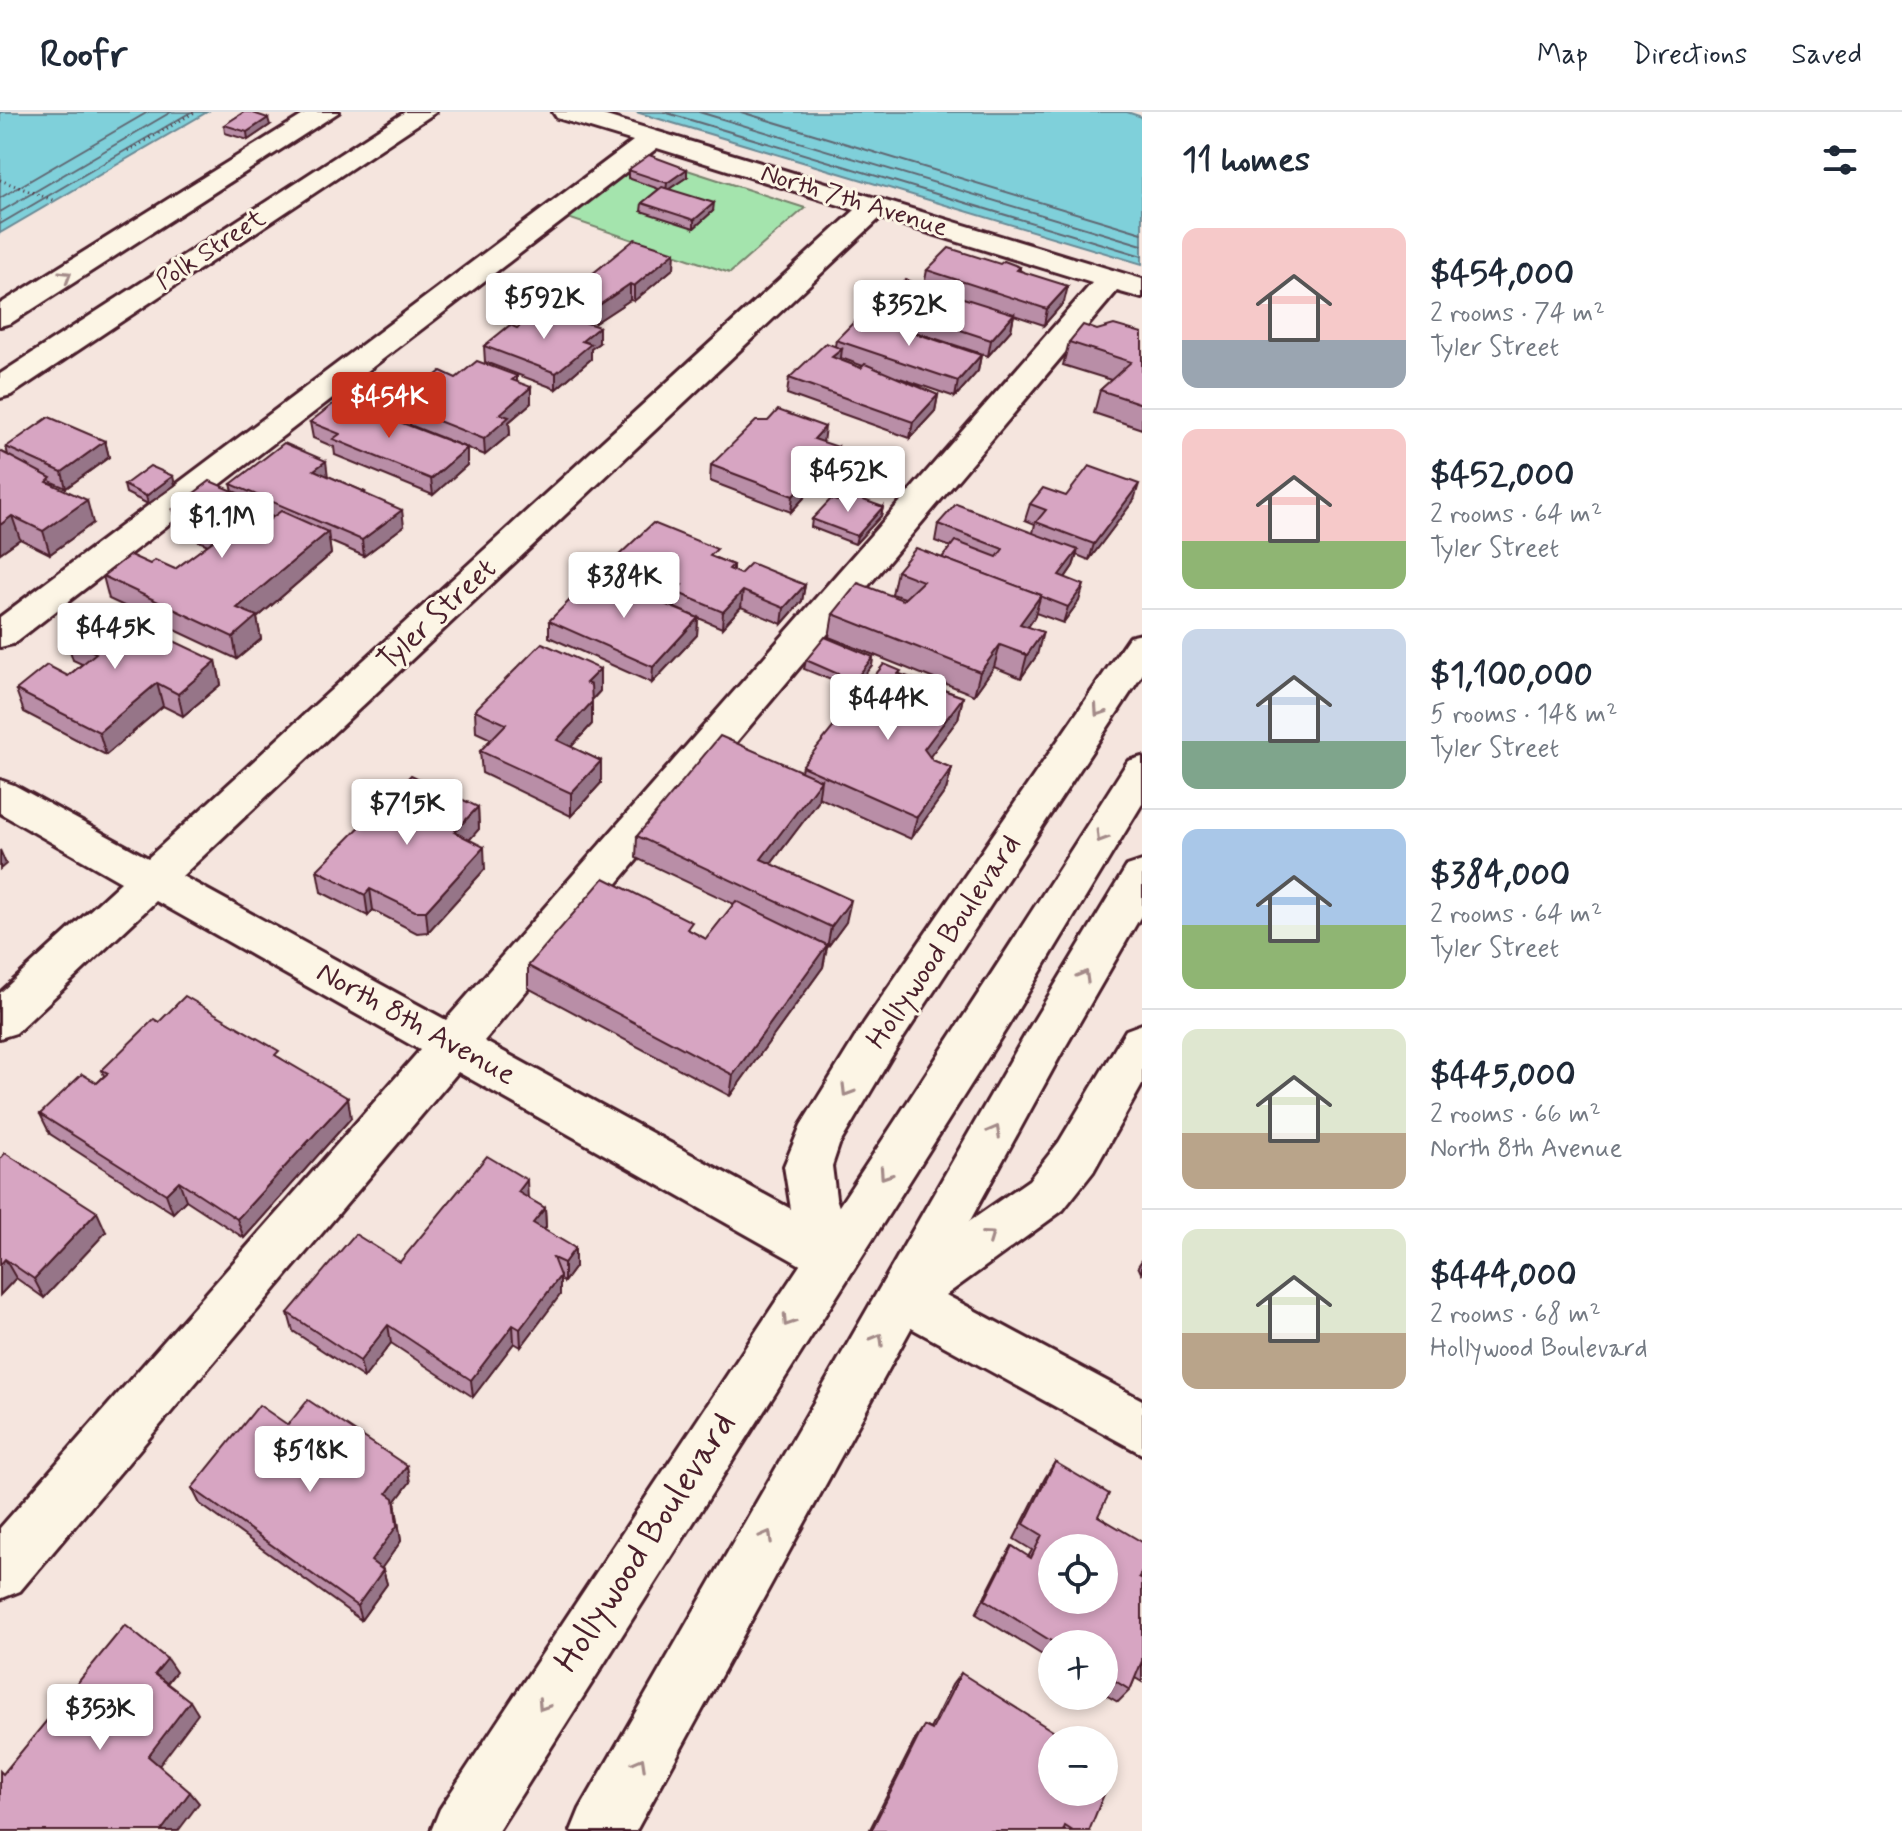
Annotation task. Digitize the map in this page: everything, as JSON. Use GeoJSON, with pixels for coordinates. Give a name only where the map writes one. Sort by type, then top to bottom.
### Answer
{"type":"FeatureCollection","features":[{"type":"Feature","properties":{"kind":"street"},"geometry":{"type":"LineString","coordinates":[[0,317],[326,112]]}},
{"type":"Feature","properties":{"kind":"street","name":"Polk Street"},"geometry":{"type":"LineString","coordinates":[[0,388],[423,112]]}},
{"type":"Feature","properties":{"kind":"street","name":"North 7th Avenue"},"geometry":{"type":"LineString","coordinates":[[566,112],[1126,284]]}},
{"type":"Feature","properties":{"kind":"street"},"geometry":{"type":"LineString","coordinates":[[0,635],[652,139]]}},
{"type":"Feature","properties":{"kind":"street","name":"Tyler Street"},"geometry":{"type":"LineString","coordinates":[[0,1020],[874,208]]}},
{"type":"Feature","properties":{"kind":"street"},"geometry":{"type":"LineString","coordinates":[[0,1571],[454,1044],[1126,284]]}},
{"type":"Feature","properties":{"kind":"street","name":"Hollywood Boulevard"},"geometry":{"type":"LineString","coordinates":[[831,1256],[812,1198],[808,1166],[818,1139],[880,1036],[1142,646]]}},
{"type":"Feature","properties":{"kind":"street","name":"Hollywood Boulevard"},"geometry":{"type":"LineString","coordinates":[[462,1831],[831,1256],[990,1016],[1142,771]]}},
{"type":"Feature","properties":{"kind":"street","name":"North 8th Avenue"},"geometry":{"type":"LineString","coordinates":[[0,795],[151,881],[454,1044],[831,1256]]}},
{"type":"Feature","properties":{"kind":"street"},"geometry":{"type":"LineString","coordinates":[[602,1831],[1044,1043],[1142,877]]}},
{"type":"Feature","properties":{"kind":"street"},"geometry":{"type":"LineString","coordinates":[[902,1297],[1046,1195],[1076,1157],[1142,1043]]}},
{"type":"Feature","properties":{"kind":"street"},"geometry":{"type":"LineString","coordinates":[[902,1297],[1142,1428]]}},
{"type":"Feature","properties":{"kind":"path"},"geometry":{"type":"LineString","coordinates":[[128,151],[195,112]]}},
{"type":"Feature","properties":{"kind":"path"},"geometry":{"type":"LineString","coordinates":[[0,180],[55,201]]}},
{"type":"Feature","properties":{"kind":"green space"},"geometry":{"type":"Polygon","coordinates":[[[647,157],[805,208],[730,273],[565,217],[647,157]]]}},
{"type":"Feature","properties":{"kind":"water"},"geometry":{"type":"Polygon","coordinates":[[[0,112],[207,112],[0,233],[0,112]]]}},
{"type":"Feature","properties":{"kind":"water"},"geometry":{"type":"Polygon","coordinates":[[[636,112],[1127,112],[1142,117],[1142,264],[636,112]]]}},
{"type":"Feature","properties":{"kind":"building"},"geometry":{"type":"Polygon","coordinates":[[[244,112],[268,118],[247,132],[224,125],[244,112]]]}},
{"type":"Feature","properties":{"kind":"building"},"geometry":{"type":"Polygon","coordinates":[[[649,155],[687,169],[667,183],[628,170],[649,155]]]}},
{"type":"Feature","properties":{"kind":"building"},"geometry":{"type":"Polygon","coordinates":[[[662,187],[714,203],[694,220],[642,203],[662,187]]]}},
{"type":"Feature","properties":{"kind":"building"},"geometry":{"type":"Polygon","coordinates":[[[635,239],[675,252],[634,286],[630,284],[595,308],[564,297],[635,239]]]}},
{"type":"Feature","properties":{"kind":"building"},"geometry":{"type":"Polygon","coordinates":[[[949,248],[1000,264],[1004,261],[1020,267],[1017,270],[1068,286],[1047,309],[927,270],[949,248]]]}},
{"type":"Feature","properties":{"kind":"building"},"geometry":{"type":"Polygon","coordinates":[[[906,280],[1014,314],[991,340],[881,304],[906,280]]]}},
{"type":"Feature","properties":{"kind":"building"},"geometry":{"type":"Polygon","coordinates":[[[539,311],[599,327],[582,341],[591,344],[556,373],[484,346],[510,325],[517,328],[539,311]]]}},
{"type":"Feature","properties":{"kind":"building"},"geometry":{"type":"Polygon","coordinates":[[[861,315],[981,355],[958,381],[836,340],[861,315]]]}},
{"type":"Feature","properties":{"kind":"building"},"geometry":{"type":"Polygon","coordinates":[[[1083,325],[1097,330],[1114,325],[1142,333],[1142,404],[1100,390],[1131,362],[1069,342],[1083,325]]]}},
{"type":"Feature","properties":{"kind":"building"},"geometry":{"type":"Polygon","coordinates":[[[826,343],[842,349],[832,357],[861,368],[865,364],[938,395],[913,422],[789,378],[826,343]]]}},
{"type":"Feature","properties":{"kind":"building"},"geometry":{"type":"Polygon","coordinates":[[[477,361],[517,376],[512,380],[531,387],[500,414],[509,417],[484,439],[408,409],[426,395],[417,390],[441,371],[456,378],[477,361]]]}},
{"type":"Feature","properties":{"kind":"building"},"geometry":{"type":"Polygon","coordinates":[[[337,401],[366,413],[369,410],[467,448],[431,479],[333,439],[340,434],[310,422],[337,401]]]}},
{"type":"Feature","properties":{"kind":"building"},"geometry":{"type":"Polygon","coordinates":[[[778,410],[825,427],[814,439],[838,447],[793,496],[711,465],[756,421],[768,421],[778,410]]]}},
{"type":"Feature","properties":{"kind":"building"},"geometry":{"type":"Polygon","coordinates":[[[49,417],[105,441],[62,472],[6,447],[49,417]]]}},
{"type":"Feature","properties":{"kind":"building"},"geometry":{"type":"Polygon","coordinates":[[[284,443],[326,461],[314,470],[402,510],[362,540],[231,484],[284,443]]]}},
{"type":"Feature","properties":{"kind":"building"},"geometry":{"type":"Polygon","coordinates":[[[0,451],[51,478],[47,482],[87,500],[43,531],[12,516],[0,525],[0,451]]]}},
{"type":"Feature","properties":{"kind":"building"},"geometry":{"type":"Polygon","coordinates":[[[150,466],[173,476],[146,496],[124,485],[150,466]]]}},
{"type":"Feature","properties":{"kind":"building"},"geometry":{"type":"Polygon","coordinates":[[[1089,466],[1139,484],[1094,544],[1036,522],[1046,510],[1030,504],[1043,488],[1066,496],[1089,466]]]}},
{"type":"Feature","properties":{"kind":"building"},"geometry":{"type":"Polygon","coordinates":[[[210,481],[263,504],[245,518],[262,525],[281,511],[328,532],[237,608],[257,616],[233,637],[103,576],[130,555],[150,564],[155,560],[175,569],[225,532],[173,509],[210,481]]]}},
{"type":"Feature","properties":{"kind":"building"},"geometry":{"type":"Polygon","coordinates":[[[844,493],[883,507],[857,536],[812,519],[831,499],[837,501],[844,493]]]}},
{"type":"Feature","properties":{"kind":"building"},"geometry":{"type":"Polygon","coordinates":[[[956,504],[1078,550],[1059,575],[1084,585],[1068,607],[942,558],[955,541],[997,557],[1003,549],[938,524],[956,504]]]}},
{"type":"Feature","properties":{"kind":"building"},"geometry":{"type":"Polygon","coordinates":[[[653,523],[717,549],[710,556],[733,565],[729,569],[740,574],[751,563],[805,585],[784,608],[743,591],[723,612],[676,592],[682,585],[616,558],[653,523]]]}},
{"type":"Feature","properties":{"kind":"building"},"geometry":{"type":"Polygon","coordinates":[[[916,548],[1041,595],[1020,624],[1043,632],[1027,655],[1000,645],[980,672],[833,614],[858,583],[903,600],[923,581],[897,571],[916,548]]]}},
{"type":"Feature","properties":{"kind":"building"},"geometry":{"type":"Polygon","coordinates":[[[595,575],[698,618],[653,667],[549,621],[595,575]]]}},
{"type":"Feature","properties":{"kind":"building"},"geometry":{"type":"Polygon","coordinates":[[[104,608],[216,661],[178,694],[157,683],[99,732],[16,690],[47,665],[68,676],[96,653],[66,638],[104,608]]]}},
{"type":"Feature","properties":{"kind":"building"},"geometry":{"type":"Polygon","coordinates":[[[825,637],[873,657],[854,681],[806,660],[825,637]]]}},
{"type":"Feature","properties":{"kind":"building"},"geometry":{"type":"Polygon","coordinates":[[[542,643],[600,669],[586,683],[591,685],[592,702],[557,740],[601,761],[571,793],[480,751],[506,724],[475,710],[542,643]]]}},
{"type":"Feature","properties":{"kind":"building"},"geometry":{"type":"Polygon","coordinates":[[[884,664],[901,671],[898,674],[963,697],[924,749],[932,760],[952,768],[917,817],[802,766],[884,664]]]}},
{"type":"Feature","properties":{"kind":"building"},"geometry":{"type":"Polygon","coordinates":[[[720,736],[821,780],[761,859],[851,900],[831,927],[637,836],[720,736]]]}},
{"type":"Feature","properties":{"kind":"building"},"geometry":{"type":"Polygon","coordinates":[[[411,775],[478,807],[454,832],[484,847],[426,911],[415,911],[370,889],[365,895],[317,870],[411,775]]]}},
{"type":"Feature","properties":{"kind":"building"},"geometry":{"type":"Polygon","coordinates":[[[604,878],[692,922],[687,929],[706,939],[736,901],[827,945],[733,1075],[528,966],[604,878]]]}},
{"type":"Feature","properties":{"kind":"building"},"geometry":{"type":"Polygon","coordinates":[[[185,996],[279,1051],[275,1055],[348,1098],[237,1219],[179,1181],[166,1194],[40,1114],[82,1074],[97,1083],[108,1073],[102,1070],[154,1019],[159,1022],[185,996]]]}},
{"type":"Feature","properties":{"kind":"building"},"geometry":{"type":"Polygon","coordinates":[[[5,1153],[97,1212],[34,1279],[5,1259],[0,1265],[0,1159],[5,1153]]]}},
{"type":"Feature","properties":{"kind":"building"},"geometry":{"type":"Polygon","coordinates":[[[487,1156],[527,1180],[518,1192],[545,1208],[533,1223],[575,1248],[564,1263],[553,1258],[560,1276],[520,1329],[513,1325],[471,1380],[388,1325],[360,1361],[288,1313],[355,1234],[400,1262],[487,1156]]]}},
{"type":"Feature","properties":{"kind":"building"},"geometry":{"type":"Polygon","coordinates":[[[308,1400],[407,1466],[387,1493],[394,1498],[397,1526],[371,1561],[383,1570],[357,1606],[192,1488],[259,1405],[288,1425],[308,1400]]]}},
{"type":"Feature","properties":{"kind":"building"},"geometry":{"type":"Polygon","coordinates":[[[1055,1462],[1109,1494],[1098,1516],[1142,1542],[1142,1571],[1139,1577],[1142,1579],[1142,1661],[1130,1690],[1118,1683],[1118,1630],[1038,1630],[1038,1633],[985,1600],[1012,1546],[1031,1558],[1038,1543],[1038,1614],[1118,1614],[1118,1534],[1040,1534],[1024,1524],[1055,1462]]]}},
{"type":"Feature","properties":{"kind":"building"},"geometry":{"type":"Polygon","coordinates":[[[125,1625],[167,1659],[155,1674],[190,1701],[148,1756],[190,1792],[161,1831],[0,1831],[0,1771],[3,1774],[125,1625]]]}},
{"type":"Feature","properties":{"kind":"building"},"geometry":{"type":"Polygon","coordinates":[[[961,1673],[1045,1726],[1038,1726],[1038,1806],[1099,1806],[1089,1831],[1073,1831],[1065,1826],[1063,1831],[871,1831],[924,1726],[932,1730],[961,1673]]]}}]}
